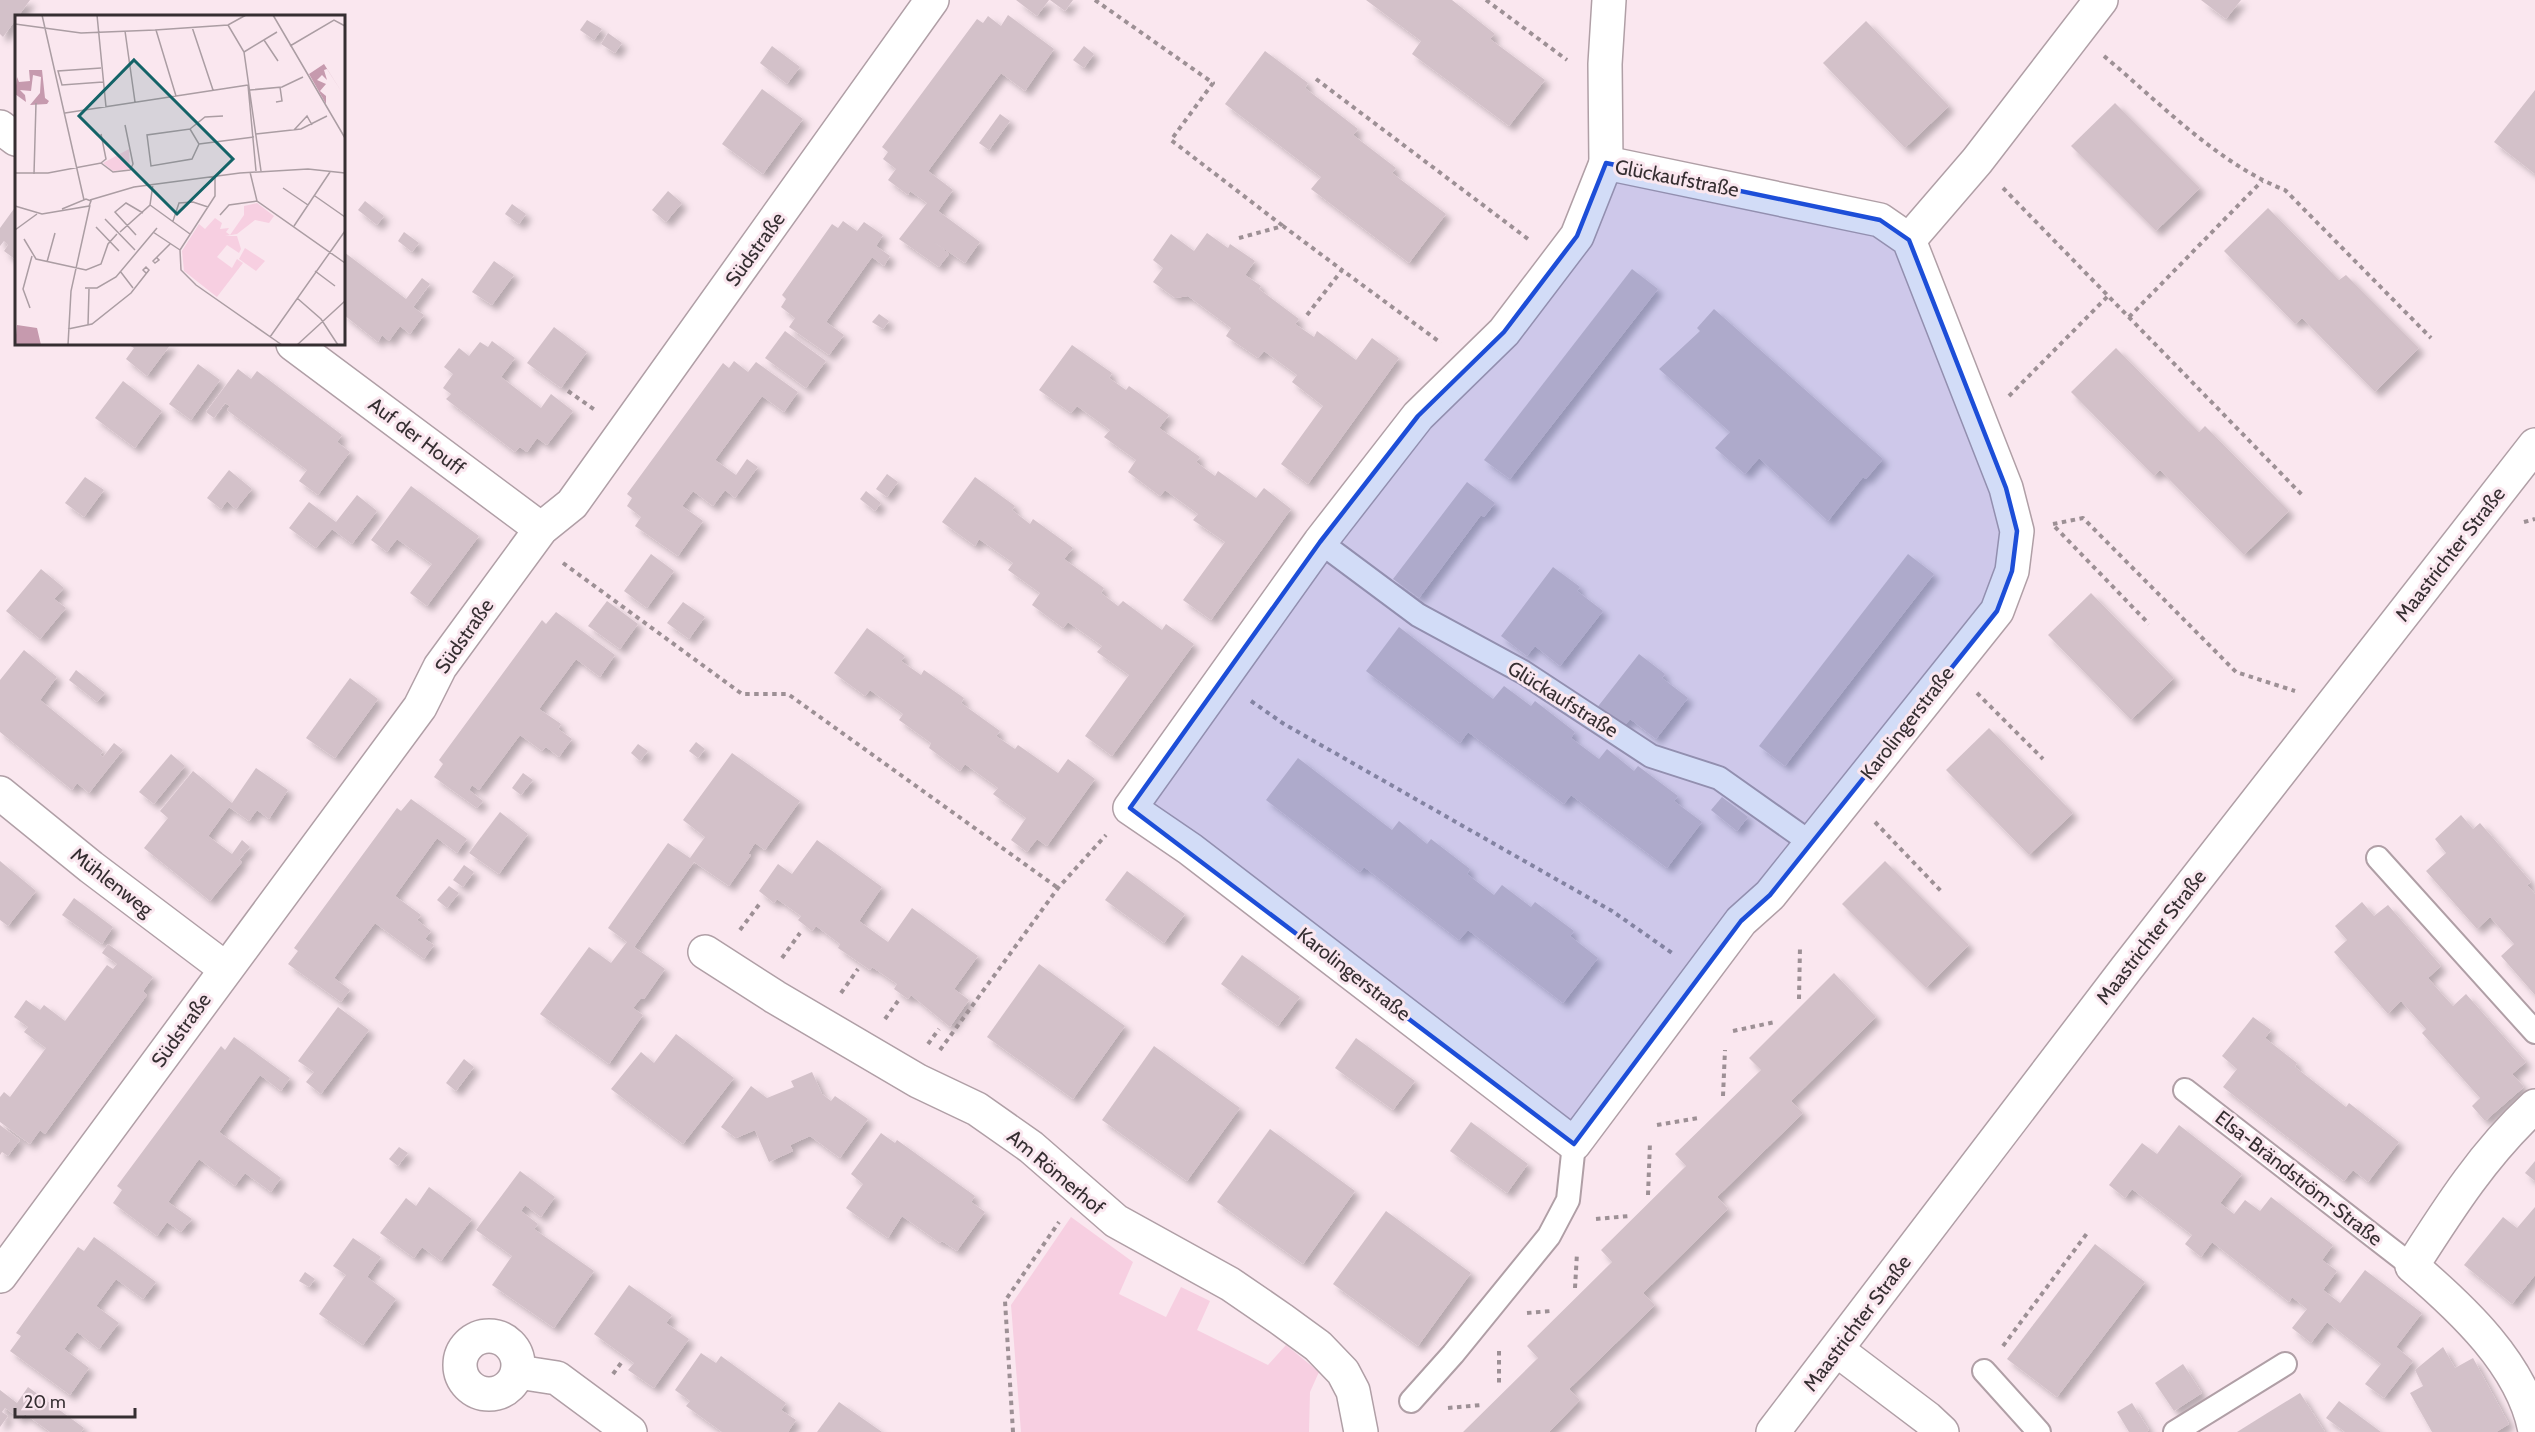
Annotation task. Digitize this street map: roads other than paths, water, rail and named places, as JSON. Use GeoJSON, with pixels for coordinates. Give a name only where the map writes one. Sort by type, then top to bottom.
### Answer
{"type":"FeatureCollection","features":[{"type":"Feature","properties":{"kind":"street","name":"Südstraße"},"geometry":{"type":"LineString","coordinates":[[0,1276],[420,707],[440,667],[537,535],[572,504],[933,0]]}},
{"type":"Feature","properties":{"kind":"street"},"geometry":{"type":"LineString","coordinates":[[1606,163],[1605,64],[1609,0]]}},
{"type":"Feature","properties":{"kind":"street"},"geometry":{"type":"LineString","coordinates":[[1909,240],[1977,161],[2101,0]]}},
{"type":"Feature","properties":{"kind":"street"},"geometry":{"type":"LineString","coordinates":[[0,127],[15,138]]}},
{"type":"Feature","properties":{"kind":"street","name":"Glückaufstraße"},"geometry":{"type":"LineString","coordinates":[[1130,808],[1320,542],[1418,416],[1504,332],[1577,236],[1606,163],[1880,220],[1909,240]]}},
{"type":"Feature","properties":{"kind":"street","name":"Karolingerstraße"},"geometry":{"type":"LineString","coordinates":[[1130,808],[1190,849],[1574,1144],[1741,921],[1770,895],[1997,611],[2012,571],[2017,531],[2006,488],[1909,240]]}},
{"type":"Feature","properties":{"kind":"street","name":"Auf der Houff"},"geometry":{"type":"LineString","coordinates":[[294,345],[537,535]]}},
{"type":"Feature","properties":{"kind":"street","name":"Maastrichter Straße"},"geometry":{"type":"LineString","coordinates":[[1773,1432],[1997,1136],[2323,716],[2532,457]]}},
{"type":"Feature","properties":{"kind":"street","name":"Mühlenweg"},"geometry":{"type":"LineString","coordinates":[[0,793],[91,867],[226,969]]}},
{"type":"Feature","properties":{"kind":"street","name":"Am Römerhof"},"geometry":{"type":"LineString","coordinates":[[705,952],[775,997],[918,1081],[977,1108],[1031,1147],[1116,1221],[1230,1284],[1318,1346],[1343,1372],[1348,1381],[1359,1415],[1361,1432]]}},
{"type":"Feature","properties":{"kind":"street"},"geometry":{"type":"LineString","coordinates":[[2412,1266],[2452,1203],[2503,1136],[2535,1106]]}},
{"type":"Feature","properties":{"kind":"street","name":"Elsa-Brändström-Straße"},"geometry":{"type":"LineString","coordinates":[[2412,1266],[2477,1327],[2511,1371],[2535,1431]]}},
{"type":"Feature","properties":{"kind":"street"},"geometry":{"type":"LineString","coordinates":[[1837,1350],[1927,1418],[1942,1432]]}},
{"type":"Feature","properties":{"kind":"street"},"geometry":{"type":"LineString","coordinates":[[518,1372],[557,1378],[630,1432]]}},
{"type":"Feature","properties":{"kind":"lane","name":"Glückaufstraße"},"geometry":{"type":"LineString","coordinates":[[1320,542],[1418,615],[1523,672],[1651,756],[1719,778],[1811,843]]}},
{"type":"Feature","properties":{"kind":"lane"},"geometry":{"type":"LineString","coordinates":[[2378,858],[2535,1032]]}},
{"type":"Feature","properties":{"kind":"lane","name":"Elsa-Brändström-Straße"},"geometry":{"type":"LineString","coordinates":[[2185,1090],[2412,1266]]}},
{"type":"Feature","properties":{"kind":"lane"},"geometry":{"type":"LineString","coordinates":[[1411,1401],[1453,1354],[1549,1236],[1568,1200],[1574,1144]]}},
{"type":"Feature","properties":{"kind":"lane"},"geometry":{"type":"LineString","coordinates":[[2175,1432],[2285,1364]]}},
{"type":"Feature","properties":{"kind":"lane"},"geometry":{"type":"LineString","coordinates":[[1984,1371],[2039,1432]]}}]}
